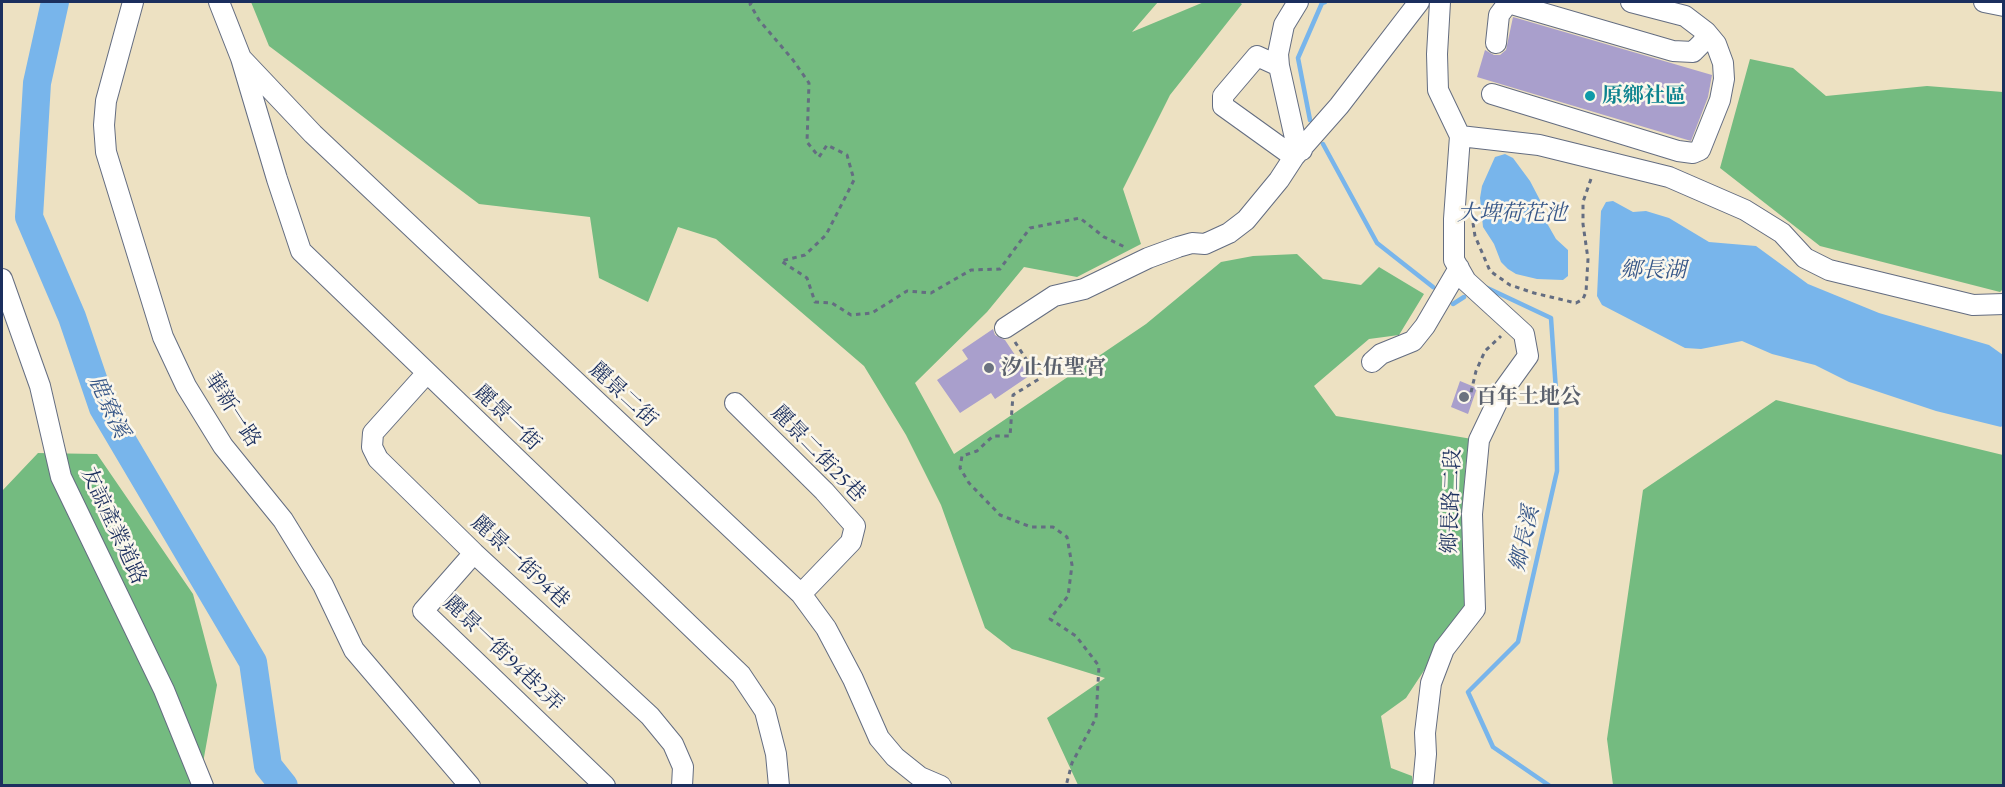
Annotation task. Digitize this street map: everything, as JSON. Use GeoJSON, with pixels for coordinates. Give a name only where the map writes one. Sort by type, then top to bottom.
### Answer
{"type":"FeatureCollection","features":[{"type":"Feature","properties":{"kind":"street","name":"華新一路"},"geometry":{"type":"LineString","coordinates":[[133,2],[106,101],[104,124],[106,152],[163,337],[186,386],[223,446],[283,519],[323,585],[354,650],[470,786]]}},
{"type":"Feature","properties":{"kind":"street","name":"麗景一街"},"geometry":{"type":"LineString","coordinates":[[219,2],[241,58],[301,251],[426,374],[741,675],[765,711],[776,754],[779,786]]}},
{"type":"Feature","properties":{"kind":"street"},"geometry":{"type":"LineString","coordinates":[[1298,2],[1284,25],[1278,54],[1298,154]]}},
{"type":"Feature","properties":{"kind":"street"},"geometry":{"type":"LineString","coordinates":[[1005,328],[1054,296],[1084,289],[1148,258],[1192,243],[1205,244],[1229,233],[1246,220],[1339,106],[1419,2]]}},
{"type":"Feature","properties":{"kind":"street","name":"鄉長路二段"},"geometry":{"type":"LineString","coordinates":[[1423,786],[1425,734],[1431,683],[1444,650],[1475,609],[1472,514],[1479,440],[1502,392],[1528,356],[1524,334],[1466,281],[1454,260],[1454,219],[1460,136],[1438,90],[1437,54],[1440,2]]}},
{"type":"Feature","properties":{"kind":"street"},"geometry":{"type":"LineString","coordinates":[[1492,94],[1678,151],[1693,153],[1700,150],[1720,100],[1724,79],[1723,63],[1716,44],[1706,32],[1685,16],[1631,2]]}},
{"type":"Feature","properties":{"kind":"street"},"geometry":{"type":"LineString","coordinates":[[1984,2],[2004,6]]}},
{"type":"Feature","properties":{"kind":"street"},"geometry":{"type":"LineString","coordinates":[[1496,43],[1498,15],[1508,3],[1673,51],[1693,52],[1703,42],[1706,32]]}},
{"type":"Feature","properties":{"kind":"street"},"geometry":{"type":"LineString","coordinates":[[1279,66],[1257,56],[1223,96],[1223,106],[1298,154]]}},
{"type":"Feature","properties":{"kind":"street","name":"麗景二街"},"geometry":{"type":"LineString","coordinates":[[241,58],[313,134],[801,594],[826,628],[853,679],[879,738],[895,757],[920,777],[941,786]]}},
{"type":"Feature","properties":{"kind":"street"},"geometry":{"type":"LineString","coordinates":[[1460,136],[1539,144],[1669,177],[1745,210],[1782,233],[1805,258],[1829,270],[1973,304],[2004,304]]}},
{"type":"Feature","properties":{"kind":"street"},"geometry":{"type":"LineString","coordinates":[[1372,362],[1381,354],[1413,341],[1425,326],[1459,268]]}},
{"type":"Feature","properties":{"kind":"street","name":"友諒產業道路"},"geometry":{"type":"LineString","coordinates":[[2,279],[40,387],[61,477],[164,690],[203,786]]}},
{"type":"Feature","properties":{"kind":"street","name":"麗景一街94巷"},"geometry":{"type":"LineString","coordinates":[[426,374],[373,433],[372,447],[378,459],[474,553],[650,716],[673,744],[683,767],[682,786]]}},
{"type":"Feature","properties":{"kind":"street","name":"麗景二街25巷"},"geometry":{"type":"LineString","coordinates":[[735,404],[824,491],[855,526],[851,542],[801,594]]}},
{"type":"Feature","properties":{"kind":"street","name":"麗景一街94巷2弄"},"geometry":{"type":"LineString","coordinates":[[474,553],[423,611],[605,786]]}},
{"type":"Feature","properties":{"kind":"path"},"geometry":{"type":"LineString","coordinates":[[752,2],[750,4],[759,20],[810,83],[807,142],[819,157],[827,145],[847,155],[854,180],[826,235],[805,255],[781,261],[807,278],[815,302],[832,303],[851,315],[872,313],[907,291],[931,293],[971,270],[1000,269],[1030,228],[1080,219],[1104,237],[1148,258]]}},
{"type":"Feature","properties":{"kind":"path"},"geometry":{"type":"LineString","coordinates":[[1472,215],[1475,236],[1490,271],[1510,285],[1543,296],[1576,303],[1583,299],[1586,292],[1587,259],[1583,202],[1595,159]]}},
{"type":"Feature","properties":{"kind":"path"},"geometry":{"type":"LineString","coordinates":[[1469,401],[1476,371],[1485,351],[1501,335],[1493,325],[1498,310]]}},
{"type":"Feature","properties":{"kind":"path"},"geometry":{"type":"LineString","coordinates":[[1005,328],[1039,379],[1013,395],[1010,436],[993,436],[977,451],[962,456],[960,468],[969,483],[1000,515],[1031,527],[1053,527],[1067,537],[1072,566],[1068,596],[1050,619],[1076,636],[1099,666],[1096,718],[1072,763],[1066,786]]}},
{"type":"Feature","properties":{"kind":"green space"},"geometry":{"type":"Polygon","coordinates":[[[251,2],[1158,2],[1132,32],[1204,2],[1239,2],[1242,4],[1170,95],[1123,189],[1141,244],[1077,277],[1024,267],[987,312],[915,383],[954,454],[1146,324],[1221,262],[1253,256],[1297,254],[1323,279],[1361,285],[1379,267],[1424,294],[1399,335],[1369,339],[1314,386],[1336,416],[1472,439],[1466,462],[1462,514],[1467,605],[1406,698],[1381,716],[1391,768],[1412,776],[1413,785],[1078,785],[1047,718],[1105,678],[1012,649],[985,628],[941,505],[906,435],[864,366],[716,239],[678,227],[648,302],[599,278],[590,217],[479,204],[269,46],[251,2]]]}},
{"type":"Feature","properties":{"kind":"green space"},"geometry":{"type":"Polygon","coordinates":[[[1750,59],[1793,68],[1826,96],[1927,86],[2003,92],[2003,289],[2000,292],[1820,246],[1720,168],[1750,59]]]}},
{"type":"Feature","properties":{"kind":"green space"},"geometry":{"type":"Polygon","coordinates":[[[1776,400],[2003,455],[2003,785],[1613,785],[1607,739],[1643,490],[1776,400]]]}},
{"type":"Feature","properties":{"kind":"green space"},"geometry":{"type":"Polygon","coordinates":[[[38,453],[97,454],[193,594],[217,685],[199,785],[2,785],[2,491],[38,453]]]}},
{"type":"Feature","properties":{"kind":"water","name":"大埤荷花池"},"geometry":{"type":"Polygon","coordinates":[[[1505,154],[1513,158],[1530,181],[1541,202],[1544,218],[1556,239],[1568,250],[1568,276],[1563,280],[1537,279],[1516,274],[1508,269],[1501,262],[1494,244],[1483,227],[1480,198],[1482,186],[1495,157],[1505,154]]]}},
{"type":"Feature","properties":{"kind":"water","name":"鄉長湖"},"geometry":{"type":"Polygon","coordinates":[[[1613,201],[1633,212],[1646,211],[1669,218],[1709,242],[1756,246],[1808,284],[1879,313],[1989,345],[2003,355],[2003,425],[2001,427],[1936,411],[1849,382],[1815,365],[1772,354],[1742,341],[1701,349],[1685,348],[1602,305],[1597,296],[1601,211],[1606,202],[1613,201]]]}},
{"type":"Feature","properties":{"kind":"building"},"geometry":{"type":"Polygon","coordinates":[[[1513,17],[1712,75],[1708,97],[1691,141],[1477,77],[1485,50],[1494,55],[1500,55],[1506,50],[1513,17]]]}},
{"type":"Feature","properties":{"kind":"building","name":"汐止伍聖宮"},"geometry":{"type":"Polygon","coordinates":[[[993,329],[995,335],[1005,340],[1029,376],[995,399],[991,393],[960,413],[937,380],[968,359],[962,350],[993,329]]]}},
{"type":"Feature","properties":{"kind":"building","name":"百年土地公"},"geometry":{"type":"Polygon","coordinates":[[[1460,381],[1477,388],[1468,414],[1451,407],[1460,381]]]}},
{"type":"Feature","properties":{"kind":"waterway","name":"鹿寮溪"},"geometry":{"type":"LineString","coordinates":[[55,2],[37,83],[29,217],[72,317],[103,408],[253,662],[268,766],[284,786]]}},
{"type":"Feature","properties":{"kind":"waterway","name":"鄉長溪"},"geometry":{"type":"LineString","coordinates":[[1310,120],[1298,58],[1322,3],[1325,2]]}},
{"type":"Feature","properties":{"kind":"waterway","name":"鄉長溪"},"geometry":{"type":"LineString","coordinates":[[1323,144],[1377,243],[1433,287]]}},
{"type":"Feature","properties":{"kind":"waterway","name":"鄉長溪"},"geometry":{"type":"LineString","coordinates":[[1483,286],[1551,318],[1556,391],[1557,471],[1518,642],[1468,692],[1493,747],[1550,786]]}},
{"type":"Feature","properties":{"kind":"waterway","name":"鄉長溪"},"geometry":{"type":"LineString","coordinates":[[1453,304],[1464,297]]}},
{"type":"Feature","properties":{"kind":"place","name":"原鄉社區"},"geometry":{"type":"Point","coordinates":[1590,96]}},
{"type":"Feature","properties":{"kind":"place","name":"汐止伍聖宮"},"geometry":{"type":"Point","coordinates":[989,368]}},
{"type":"Feature","properties":{"kind":"place","name":"百年土地公"},"geometry":{"type":"Point","coordinates":[1464,397]}}]}
